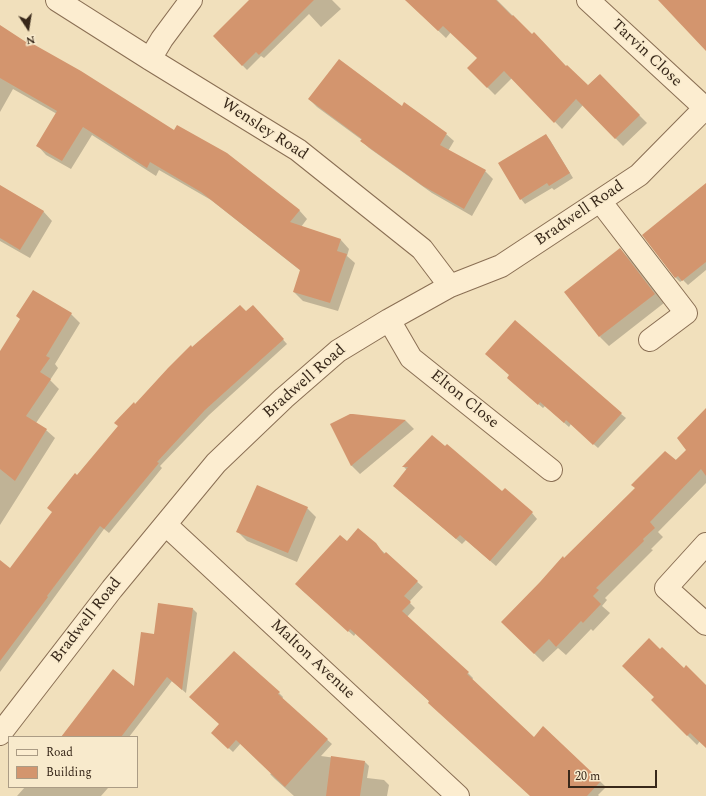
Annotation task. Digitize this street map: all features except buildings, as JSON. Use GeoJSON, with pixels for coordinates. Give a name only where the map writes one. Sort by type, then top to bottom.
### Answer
{"type":"FeatureCollection","features":[{"type":"Feature","properties":{"kind":"street","name":"Wensley Road"},"geometry":{"type":"LineString","coordinates":[[57,0],[298,150],[422,249],[450,286]]}},
{"type":"Feature","properties":{"kind":"street"},"geometry":{"type":"LineString","coordinates":[[150,59],[162,39],[191,0]]}},
{"type":"Feature","properties":{"kind":"street","name":"Tarvin Close"},"geometry":{"type":"LineString","coordinates":[[588,0],[706,107]]}},
{"type":"Feature","properties":{"kind":"street","name":"Bradwell Road"},"geometry":{"type":"LineString","coordinates":[[0,734],[112,589],[216,463],[284,398],[338,351],[389,320],[450,286],[501,266],[600,201],[639,174],[706,107]]}},
{"type":"Feature","properties":{"kind":"street"},"geometry":{"type":"LineString","coordinates":[[600,201],[686,313],[650,340]]}},
{"type":"Feature","properties":{"kind":"street","name":"Elton Close"},"geometry":{"type":"LineString","coordinates":[[389,320],[410,358],[551,470]]}},
{"type":"Feature","properties":{"kind":"street","name":"Malton Avenue"},"geometry":{"type":"LineString","coordinates":[[166,525],[457,796]]}},
{"type":"Feature","properties":{"kind":"street"},"geometry":{"type":"LineString","coordinates":[[706,544],[666,588],[706,624]]}}]}
